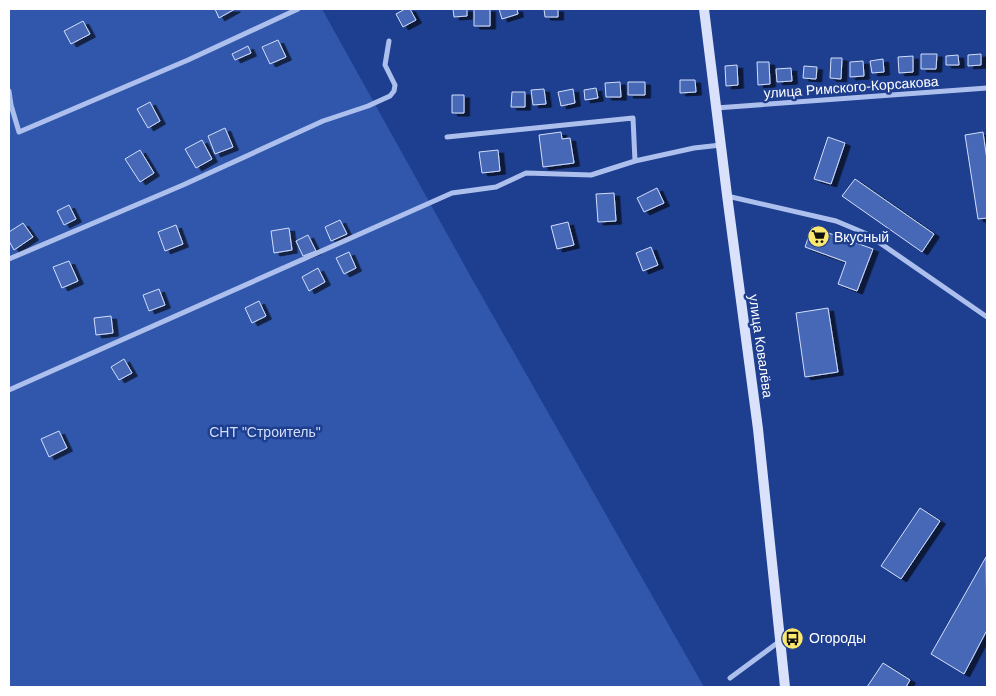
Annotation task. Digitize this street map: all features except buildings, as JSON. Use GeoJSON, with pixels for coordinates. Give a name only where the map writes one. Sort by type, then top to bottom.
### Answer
{"type":"FeatureCollection","features":[{"type":"Feature","properties":{"kind":"street"},"geometry":{"type":"LineString","coordinates":[[9,91],[19,132],[188,60],[298,9]]}},
{"type":"Feature","properties":{"kind":"street","name":"улица Ковалёва"},"geometry":{"type":"LineString","coordinates":[[704,9],[726,196],[758,429],[785,687]]}},
{"type":"Feature","properties":{"kind":"street"},"geometry":{"type":"LineString","coordinates":[[9,259],[184,185],[324,121],[368,106],[390,96],[394,91],[395,85],[385,65],[389,41]]}},
{"type":"Feature","properties":{"kind":"street","name":"улица Римского-Корсакова"},"geometry":{"type":"LineString","coordinates":[[716,108],[987,88]]}},
{"type":"Feature","properties":{"kind":"street"},"geometry":{"type":"LineString","coordinates":[[447,137],[633,118],[635,161]]}},
{"type":"Feature","properties":{"kind":"street"},"geometry":{"type":"LineString","coordinates":[[9,390],[452,193],[496,186],[526,173],[592,174],[635,161],[694,148],[721,146]]}},
{"type":"Feature","properties":{"kind":"street"},"geometry":{"type":"LineString","coordinates":[[726,196],[836,221],[867,234],[987,317]]}},
{"type":"Feature","properties":{"kind":"street"},"geometry":{"type":"LineString","coordinates":[[730,678],[780,641]]}},
{"type":"Feature","properties":{"kind":"green space","name":"СНТ \"Строитель\""},"geometry":{"type":"Polygon","coordinates":[[[9,9],[322,9],[471,277],[704,687],[9,687],[9,9]]]}},
{"type":"Feature","properties":{"kind":"place","name":"Вкусный"},"geometry":{"type":"Point","coordinates":[818,237]}},
{"type":"Feature","properties":{"kind":"place","name":"Огороды"},"geometry":{"type":"Point","coordinates":[793,638]}}]}
